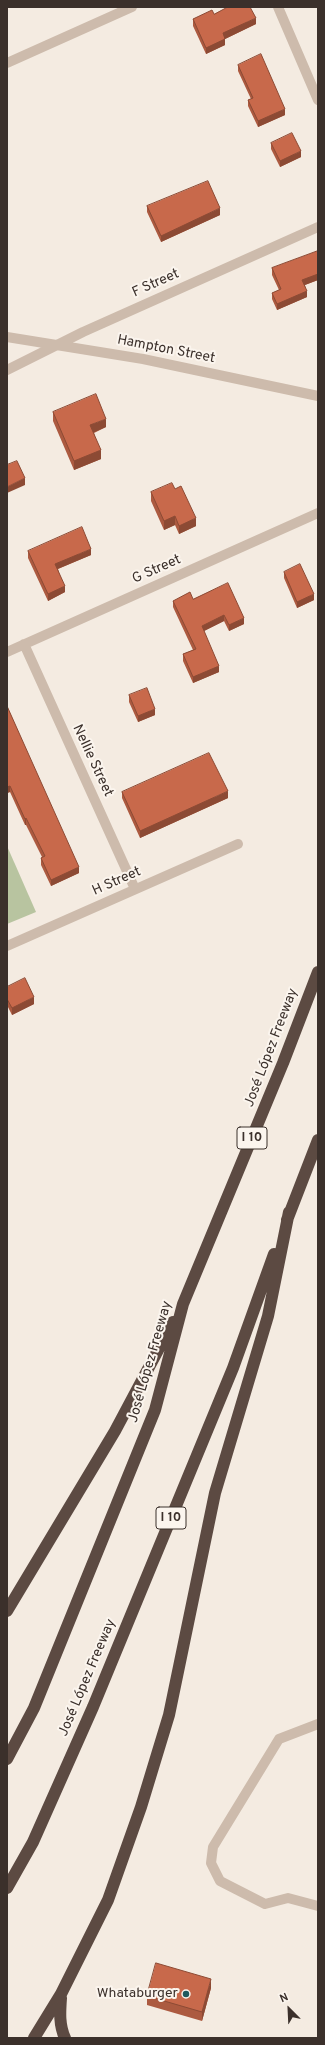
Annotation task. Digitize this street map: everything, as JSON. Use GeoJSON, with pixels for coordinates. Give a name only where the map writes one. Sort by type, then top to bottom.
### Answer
{"type":"FeatureCollection","features":[{"type":"Feature","properties":{"kind":"highway","name":"José López Freeway"},"geometry":{"type":"LineString","coordinates":[[7,1759],[34,1708],[155,1410],[183,1304],[278,1077],[318,972]]}},
{"type":"Feature","properties":{"kind":"highway","name":"José López Freeway"},"geometry":{"type":"LineString","coordinates":[[7,1888],[33,1842],[93,1707],[233,1368],[289,1212],[318,1140]]}},
{"type":"Feature","properties":{"kind":"highway"},"geometry":{"type":"LineString","coordinates":[[34,2038],[61,1994],[108,1900],[141,1807],[167,1722],[215,1493],[268,1316],[289,1212]]}},
{"type":"Feature","properties":{"kind":"highway"},"geometry":{"type":"LineString","coordinates":[[7,1610],[111,1438],[183,1304]]}},
{"type":"Feature","properties":{"kind":"highway"},"geometry":{"type":"LineString","coordinates":[[61,1994],[60,2014],[62,2031],[65,2038]]}},
{"type":"Feature","properties":{"kind":"street"},"geometry":{"type":"LineString","coordinates":[[7,63],[132,7]]}},
{"type":"Feature","properties":{"kind":"street"},"geometry":{"type":"LineString","coordinates":[[278,7],[318,100]]}},
{"type":"Feature","properties":{"kind":"street","name":"F Street"},"geometry":{"type":"LineString","coordinates":[[7,370],[58,345],[318,227]]}},
{"type":"Feature","properties":{"kind":"street","name":"Hampton Street"},"geometry":{"type":"LineString","coordinates":[[7,337],[143,359],[318,396]]}},
{"type":"Feature","properties":{"kind":"street","name":"G Street"},"geometry":{"type":"LineString","coordinates":[[7,652],[318,513]]}},
{"type":"Feature","properties":{"kind":"street","name":"Nellie Street"},"geometry":{"type":"LineString","coordinates":[[24,644],[135,889]]}},
{"type":"Feature","properties":{"kind":"street","name":"H Street"},"geometry":{"type":"LineString","coordinates":[[7,946],[238,844]]}},
{"type":"Feature","properties":{"kind":"street"},"geometry":{"type":"LineString","coordinates":[[318,1724],[279,1739],[213,1847],[211,1863],[220,1881],[265,1904],[288,1898],[318,1906]]}},
{"type":"Feature","properties":{"kind":"green space"},"geometry":{"type":"Polygon","coordinates":[[[7,846],[36,912],[7,924],[7,846]]]}},
{"type":"Feature","properties":{"kind":"building"},"geometry":{"type":"Polygon","coordinates":[[[228,7],[250,7],[256,18],[223,33],[225,39],[206,48],[193,19],[212,10],[214,14],[228,7]]]}},
{"type":"Feature","properties":{"kind":"building"},"geometry":{"type":"Polygon","coordinates":[[[261,54],[285,109],[258,121],[248,100],[253,98],[238,65],[261,54]]]}},
{"type":"Feature","properties":{"kind":"building"},"geometry":{"type":"Polygon","coordinates":[[[292,133],[301,151],[280,161],[271,143],[292,133]]]}},
{"type":"Feature","properties":{"kind":"building"},"geometry":{"type":"Polygon","coordinates":[[[208,181],[220,208],[161,236],[147,206],[208,181]]]}},
{"type":"Feature","properties":{"kind":"building"},"geometry":{"type":"Polygon","coordinates":[[[318,251],[318,274],[302,280],[307,291],[277,304],[272,293],[281,289],[272,268],[318,251]]]}},
{"type":"Feature","properties":{"kind":"building"},"geometry":{"type":"Polygon","coordinates":[[[96,394],[106,419],[90,425],[101,450],[74,461],[53,412],[96,394]]]}},
{"type":"Feature","properties":{"kind":"building"},"geometry":{"type":"Polygon","coordinates":[[[17,461],[25,478],[7,487],[7,465],[17,461]]]}},
{"type":"Feature","properties":{"kind":"building"},"geometry":{"type":"Polygon","coordinates":[[[172,483],[175,489],[181,486],[196,518],[179,526],[175,516],[164,521],[151,492],[172,483]]]}},
{"type":"Feature","properties":{"kind":"building"},"geometry":{"type":"Polygon","coordinates":[[[82,527],[91,549],[55,564],[65,586],[48,594],[28,551],[82,527]]]}},
{"type":"Feature","properties":{"kind":"building"},"geometry":{"type":"Polygon","coordinates":[[[300,564],[314,594],[297,602],[284,572],[300,564]]]}},
{"type":"Feature","properties":{"kind":"building"},"geometry":{"type":"Polygon","coordinates":[[[228,583],[244,618],[229,625],[224,615],[202,626],[219,666],[193,677],[183,654],[196,649],[173,601],[190,592],[193,599],[228,583]]]}},
{"type":"Feature","properties":{"kind":"building"},"geometry":{"type":"Polygon","coordinates":[[[147,688],[155,709],[138,716],[129,695],[147,688]]]}},
{"type":"Feature","properties":{"kind":"building"},"geometry":{"type":"Polygon","coordinates":[[[7,706],[79,867],[51,880],[41,858],[45,856],[26,818],[25,819],[10,786],[7,787],[7,706]]]}},
{"type":"Feature","properties":{"kind":"building"},"geometry":{"type":"Polygon","coordinates":[[[209,753],[228,791],[140,831],[122,792],[209,753]]]}},
{"type":"Feature","properties":{"kind":"building"},"geometry":{"type":"Polygon","coordinates":[[[25,978],[34,997],[12,1008],[7,999],[7,987],[25,978]]]}},
{"type":"Feature","properties":{"kind":"building","name":"Whataburger"},"geometry":{"type":"Polygon","coordinates":[[[156,1963],[211,1979],[202,2012],[147,1996],[156,1963]]]}},
{"type":"Feature","properties":{"kind":"place","name":"Whataburger"},"geometry":{"type":"Point","coordinates":[186,1994]}}]}
